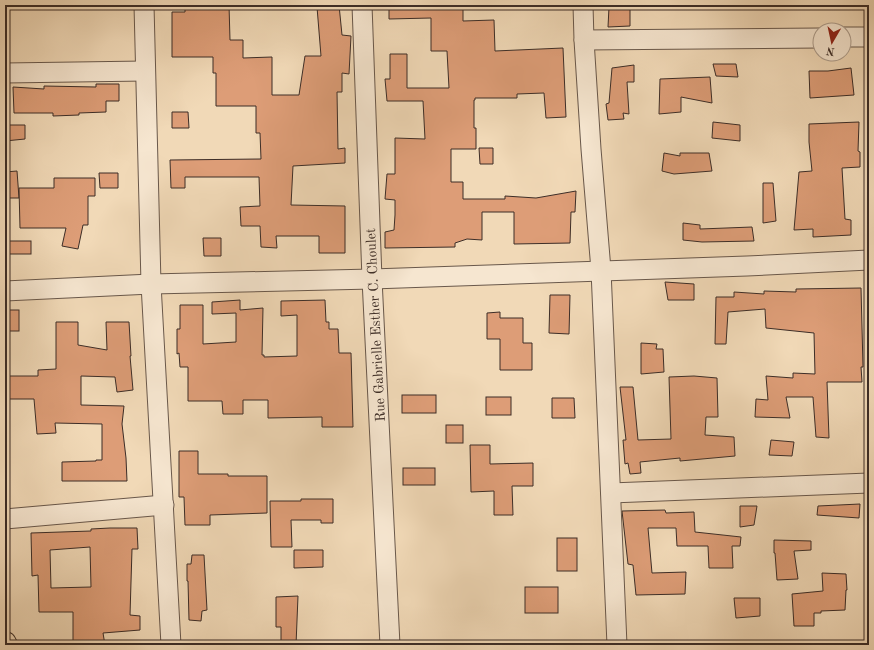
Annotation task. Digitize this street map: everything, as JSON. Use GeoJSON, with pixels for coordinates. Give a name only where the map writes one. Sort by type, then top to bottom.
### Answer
{"type":"FeatureCollection","features":[{"type":"Feature","properties":{"kind":"street"},"geometry":{"type":"LineString","coordinates":[[144,5],[151,284],[171,645]]}},
{"type":"Feature","properties":{"kind":"street","name":"Rue Gabrielle Esther C. Choulet"},"geometry":{"type":"LineString","coordinates":[[362,5],[372,279],[390,645]]}},
{"type":"Feature","properties":{"kind":"street"},"geometry":{"type":"LineString","coordinates":[[583,5],[584,40],[601,270],[617,645]]}},
{"type":"Feature","properties":{"kind":"street"},"geometry":{"type":"LineString","coordinates":[[852,37],[869,37]]}},
{"type":"Feature","properties":{"kind":"street"},"geometry":{"type":"LineString","coordinates":[[584,40],[812,38]]}},
{"type":"Feature","properties":{"kind":"street"},"geometry":{"type":"LineString","coordinates":[[5,73],[145,71]]}},
{"type":"Feature","properties":{"kind":"street"},"geometry":{"type":"LineString","coordinates":[[5,291],[151,284],[372,279],[747,266],[869,260]]}},
{"type":"Feature","properties":{"kind":"street"},"geometry":{"type":"LineString","coordinates":[[611,493],[869,483]]}},
{"type":"Feature","properties":{"kind":"street"},"geometry":{"type":"LineString","coordinates":[[5,519],[164,505]]}},
{"type":"Feature","properties":{"kind":"building"},"geometry":{"type":"Polygon","coordinates":[[[185,5],[229,5],[230,40],[243,40],[243,58],[272,57],[272,95],[299,95],[305,56],[321,56],[317,7],[339,5],[342,35],[351,36],[349,74],[342,73],[342,92],[337,92],[338,149],[345,148],[345,163],[293,166],[291,205],[345,206],[345,253],[319,253],[319,236],[276,236],[277,248],[261,247],[260,226],[241,226],[240,207],[260,206],[259,177],[185,177],[185,188],[171,188],[170,160],[261,159],[260,133],[256,133],[256,106],[216,106],[216,73],[213,73],[213,57],[172,57],[172,12],[185,12],[185,5]]]}},
{"type":"Feature","properties":{"kind":"building"},"geometry":{"type":"Polygon","coordinates":[[[389,5],[463,5],[463,21],[494,20],[495,51],[563,48],[566,117],[546,118],[544,93],[517,94],[517,98],[475,98],[474,128],[476,128],[476,149],[451,149],[451,182],[463,182],[463,199],[505,199],[505,196],[536,198],[576,191],[575,212],[571,212],[570,243],[514,244],[514,212],[482,212],[482,240],[467,239],[455,243],[455,247],[385,248],[385,232],[394,230],[395,200],[385,199],[387,174],[395,174],[395,138],[425,139],[423,101],[387,101],[385,79],[390,79],[390,54],[407,54],[407,88],[449,88],[447,51],[431,51],[431,18],[389,19],[389,5]]]}},
{"type":"Feature","properties":{"kind":"building"},"geometry":{"type":"Polygon","coordinates":[[[609,7],[630,8],[630,26],[608,27],[609,7]]]}},
{"type":"Feature","properties":{"kind":"building"},"geometry":{"type":"Polygon","coordinates":[[[713,64],[736,64],[738,77],[716,76],[713,64]]]}},
{"type":"Feature","properties":{"kind":"building"},"geometry":{"type":"Polygon","coordinates":[[[634,65],[634,82],[627,82],[629,114],[623,113],[624,119],[608,120],[606,104],[609,103],[612,68],[634,65]]]}},
{"type":"Feature","properties":{"kind":"building"},"geometry":{"type":"Polygon","coordinates":[[[851,68],[854,95],[810,98],[809,71],[828,71],[851,68]]]}},
{"type":"Feature","properties":{"kind":"building"},"geometry":{"type":"Polygon","coordinates":[[[710,77],[712,103],[681,97],[681,112],[659,114],[660,79],[710,77]]]}},
{"type":"Feature","properties":{"kind":"building"},"geometry":{"type":"Polygon","coordinates":[[[96,84],[119,84],[119,101],[106,101],[106,112],[53,116],[53,113],[14,113],[13,87],[44,89],[44,86],[96,87],[96,84]]]}},
{"type":"Feature","properties":{"kind":"building"},"geometry":{"type":"Polygon","coordinates":[[[172,112],[188,112],[189,128],[172,128],[172,112]]]}},
{"type":"Feature","properties":{"kind":"building"},"geometry":{"type":"Polygon","coordinates":[[[713,122],[740,125],[740,141],[712,138],[713,122]]]}},
{"type":"Feature","properties":{"kind":"building"},"geometry":{"type":"Polygon","coordinates":[[[859,122],[858,151],[860,152],[860,167],[842,168],[845,219],[851,220],[851,235],[813,237],[813,229],[794,230],[799,172],[812,171],[809,124],[859,122]]]}},
{"type":"Feature","properties":{"kind":"building"},"geometry":{"type":"Polygon","coordinates":[[[5,125],[25,125],[25,139],[5,141],[5,125]]]}},
{"type":"Feature","properties":{"kind":"building"},"geometry":{"type":"Polygon","coordinates":[[[479,148],[493,148],[493,164],[480,164],[479,148]]]}},
{"type":"Feature","properties":{"kind":"building"},"geometry":{"type":"Polygon","coordinates":[[[664,153],[680,156],[680,153],[709,153],[712,171],[674,174],[662,171],[664,153]]]}},
{"type":"Feature","properties":{"kind":"building"},"geometry":{"type":"Polygon","coordinates":[[[17,171],[19,198],[5,198],[5,172],[17,171]]]}},
{"type":"Feature","properties":{"kind":"building"},"geometry":{"type":"Polygon","coordinates":[[[99,173],[118,173],[118,188],[100,188],[99,173]]]}},
{"type":"Feature","properties":{"kind":"building"},"geometry":{"type":"Polygon","coordinates":[[[54,178],[95,178],[95,196],[88,196],[88,225],[83,225],[78,249],[62,246],[66,228],[20,228],[19,188],[54,188],[54,178]]]}},
{"type":"Feature","properties":{"kind":"building"},"geometry":{"type":"Polygon","coordinates":[[[763,183],[773,183],[776,221],[763,223],[763,183]]]}},
{"type":"Feature","properties":{"kind":"building"},"geometry":{"type":"Polygon","coordinates":[[[683,223],[700,225],[700,229],[752,227],[754,241],[702,242],[683,240],[683,223]]]}},
{"type":"Feature","properties":{"kind":"building"},"geometry":{"type":"Polygon","coordinates":[[[203,238],[221,238],[221,256],[204,256],[203,238]]]}},
{"type":"Feature","properties":{"kind":"building"},"geometry":{"type":"Polygon","coordinates":[[[5,241],[31,241],[31,254],[5,254],[5,241]]]}},
{"type":"Feature","properties":{"kind":"building"},"geometry":{"type":"Polygon","coordinates":[[[665,282],[694,284],[694,300],[668,300],[665,282]]]}},
{"type":"Feature","properties":{"kind":"building"},"geometry":{"type":"Polygon","coordinates":[[[861,288],[862,382],[827,382],[829,438],[816,437],[813,397],[786,397],[790,418],[755,417],[756,399],[768,400],[766,376],[793,378],[793,373],[815,374],[814,333],[766,328],[765,309],[728,312],[726,344],[715,344],[716,297],[734,297],[734,292],[764,294],[764,291],[796,292],[796,289],[861,288]]]}},
{"type":"Feature","properties":{"kind":"building"},"geometry":{"type":"Polygon","coordinates":[[[550,295],[570,295],[569,334],[549,333],[550,295]]]}},
{"type":"Feature","properties":{"kind":"building"},"geometry":{"type":"Polygon","coordinates":[[[240,300],[240,310],[263,308],[262,355],[264,355],[264,357],[297,356],[297,315],[281,316],[281,301],[325,300],[326,322],[329,322],[329,329],[338,329],[339,353],[351,353],[353,427],[322,427],[322,417],[268,418],[268,400],[243,400],[243,414],[223,414],[222,401],[188,401],[188,367],[180,367],[179,353],[177,354],[177,329],[180,329],[180,305],[203,305],[203,344],[236,342],[236,313],[212,314],[212,302],[240,300]]]}},
{"type":"Feature","properties":{"kind":"building"},"geometry":{"type":"Polygon","coordinates":[[[5,310],[19,310],[19,331],[5,331],[5,310]]]}},
{"type":"Feature","properties":{"kind":"building"},"geometry":{"type":"Polygon","coordinates":[[[500,312],[500,318],[523,318],[523,343],[532,343],[532,370],[500,370],[500,339],[487,339],[487,313],[500,312]]]}},
{"type":"Feature","properties":{"kind":"building"},"geometry":{"type":"Polygon","coordinates":[[[56,322],[78,322],[78,345],[107,350],[106,322],[129,322],[133,390],[117,392],[115,377],[81,376],[81,405],[124,406],[122,424],[127,481],[62,481],[62,462],[102,460],[102,424],[55,423],[56,433],[37,434],[34,399],[5,399],[5,376],[38,376],[38,370],[56,369],[56,322]]]}},
{"type":"Feature","properties":{"kind":"building"},"geometry":{"type":"Polygon","coordinates":[[[641,343],[657,344],[656,349],[663,349],[664,372],[641,374],[641,343]]]}},
{"type":"Feature","properties":{"kind":"building"},"geometry":{"type":"Polygon","coordinates":[[[694,376],[717,378],[718,417],[706,417],[705,435],[734,437],[735,456],[680,461],[680,458],[640,462],[641,473],[630,474],[628,463],[625,464],[623,440],[626,440],[620,387],[633,387],[638,440],[671,439],[669,377],[694,376]]]}},
{"type":"Feature","properties":{"kind":"building"},"geometry":{"type":"Polygon","coordinates":[[[402,395],[436,395],[436,413],[402,413],[402,395]]]}},
{"type":"Feature","properties":{"kind":"building"},"geometry":{"type":"Polygon","coordinates":[[[486,397],[511,397],[511,415],[486,415],[486,397]]]}},
{"type":"Feature","properties":{"kind":"building"},"geometry":{"type":"Polygon","coordinates":[[[552,398],[574,398],[575,418],[552,418],[552,398]]]}},
{"type":"Feature","properties":{"kind":"building"},"geometry":{"type":"Polygon","coordinates":[[[446,425],[463,425],[463,443],[446,443],[446,425]]]}},
{"type":"Feature","properties":{"kind":"building"},"geometry":{"type":"Polygon","coordinates":[[[771,440],[794,442],[792,456],[769,455],[771,440]]]}},
{"type":"Feature","properties":{"kind":"building"},"geometry":{"type":"Polygon","coordinates":[[[470,445],[490,445],[490,464],[533,463],[533,486],[512,486],[513,515],[494,515],[494,491],[471,492],[470,445]]]}},
{"type":"Feature","properties":{"kind":"building"},"geometry":{"type":"Polygon","coordinates":[[[179,451],[198,451],[198,474],[267,476],[267,513],[210,515],[210,525],[185,525],[184,497],[179,497],[179,451]]]}},
{"type":"Feature","properties":{"kind":"building"},"geometry":{"type":"Polygon","coordinates":[[[403,468],[435,468],[435,485],[403,485],[403,468]]]}},
{"type":"Feature","properties":{"kind":"building"},"geometry":{"type":"Polygon","coordinates":[[[301,499],[333,499],[333,523],[321,523],[321,520],[291,520],[292,547],[271,547],[270,501],[301,501],[301,499]]]}},
{"type":"Feature","properties":{"kind":"building"},"geometry":{"type":"Polygon","coordinates":[[[860,504],[859,518],[817,515],[818,506],[860,504]]]}},
{"type":"Feature","properties":{"kind":"building"},"geometry":{"type":"Polygon","coordinates":[[[740,506],[757,506],[754,525],[740,527],[740,506]]]}},
{"type":"Feature","properties":{"kind":"building"},"geometry":{"type":"Polygon","coordinates":[[[665,510],[666,513],[694,512],[695,532],[741,537],[740,546],[732,546],[733,568],[709,568],[708,546],[677,546],[676,528],[648,528],[652,573],[686,572],[685,594],[636,595],[633,565],[628,564],[622,511],[665,510]]]}},
{"type":"Feature","properties":{"kind":"building"},"geometry":{"type":"Polygon","coordinates":[[[137,528],[138,549],[132,549],[130,615],[140,616],[140,630],[103,633],[105,645],[73,645],[73,612],[39,612],[38,575],[32,576],[31,533],[91,531],[91,529],[137,528]],[[90,547],[50,550],[51,588],[91,587],[90,547]]]}},
{"type":"Feature","properties":{"kind":"building"},"geometry":{"type":"Polygon","coordinates":[[[557,538],[577,538],[577,571],[557,571],[557,538]]]}},
{"type":"Feature","properties":{"kind":"building"},"geometry":{"type":"Polygon","coordinates":[[[774,540],[811,541],[811,550],[794,551],[798,579],[777,580],[774,540]]]}},
{"type":"Feature","properties":{"kind":"building"},"geometry":{"type":"Polygon","coordinates":[[[294,550],[323,550],[323,567],[294,568],[294,550]]]}},
{"type":"Feature","properties":{"kind":"building"},"geometry":{"type":"Polygon","coordinates":[[[192,555],[204,555],[207,610],[202,611],[201,621],[189,620],[187,564],[191,564],[192,555]]]}},
{"type":"Feature","properties":{"kind":"building"},"geometry":{"type":"Polygon","coordinates":[[[822,573],[846,574],[847,590],[845,610],[821,611],[821,613],[814,613],[814,626],[794,626],[792,594],[823,591],[822,573]]]}},
{"type":"Feature","properties":{"kind":"building"},"geometry":{"type":"Polygon","coordinates":[[[525,587],[558,587],[558,613],[525,613],[525,587]]]}},
{"type":"Feature","properties":{"kind":"building"},"geometry":{"type":"Polygon","coordinates":[[[298,596],[296,645],[281,645],[281,627],[276,627],[276,597],[298,596]]]}},
{"type":"Feature","properties":{"kind":"building"},"geometry":{"type":"Polygon","coordinates":[[[734,598],[760,598],[760,616],[736,618],[734,598]]]}}]}
